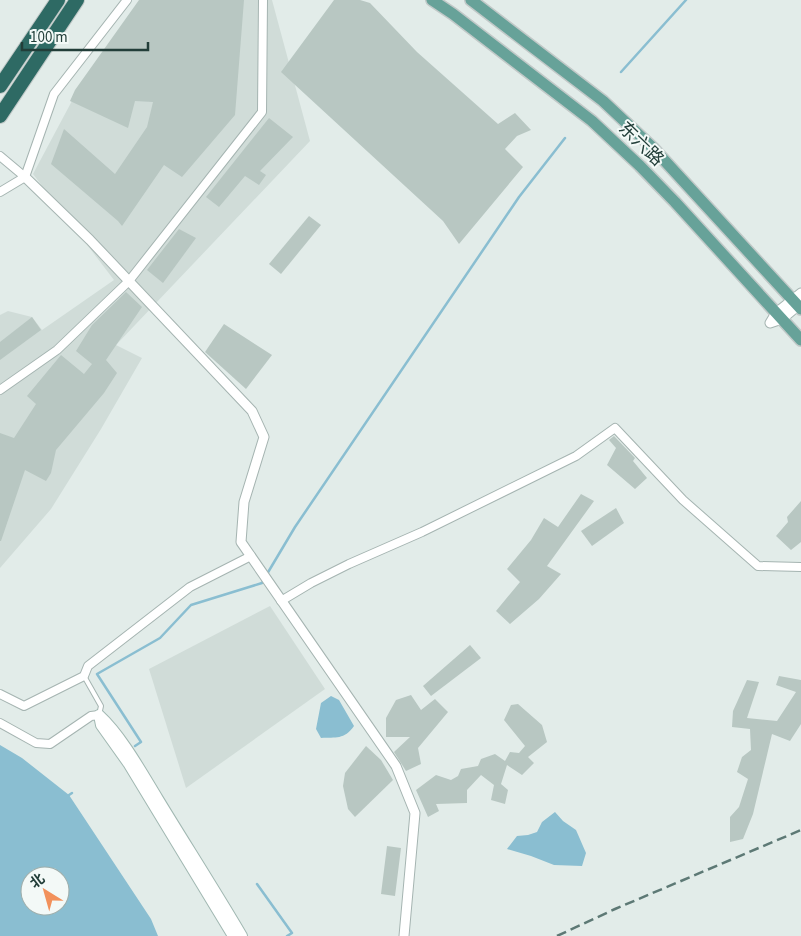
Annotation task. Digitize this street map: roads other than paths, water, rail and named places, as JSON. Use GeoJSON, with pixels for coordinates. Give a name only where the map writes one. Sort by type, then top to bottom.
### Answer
{"type":"FeatureCollection","features":[{"type":"Feature","properties":{"kind":"highway"},"geometry":{"type":"LineString","coordinates":[[0,86],[58,0]]}},
{"type":"Feature","properties":{"kind":"highway"},"geometry":{"type":"LineString","coordinates":[[0,116],[77,0]]}},
{"type":"Feature","properties":{"kind":"main road","name":"东六路"},"geometry":{"type":"LineString","coordinates":[[433,0],[592,121],[675,202],[801,340]]}},
{"type":"Feature","properties":{"kind":"main road","name":"东六路"},"geometry":{"type":"LineString","coordinates":[[471,0],[603,101],[675,170],[799,302]]}},
{"type":"Feature","properties":{"kind":"main road"},"geometry":{"type":"LineString","coordinates":[[99,716],[101,725],[128,764],[233,936]]}},
{"type":"Feature","properties":{"kind":"main road"},"geometry":{"type":"LineString","coordinates":[[99,716],[106,722],[133,759],[242,936]]}},
{"type":"Feature","properties":{"kind":"street"},"geometry":{"type":"LineString","coordinates":[[0,192],[25,177],[54,94],[127,0]]}},
{"type":"Feature","properties":{"kind":"street"},"geometry":{"type":"LineString","coordinates":[[0,390],[57,350],[129,280],[262,112],[263,0]]}},
{"type":"Feature","properties":{"kind":"street"},"geometry":{"type":"LineString","coordinates":[[0,156],[25,177],[129,280],[252,411],[264,436],[244,502],[241,542],[396,766],[415,812],[404,936]]}},
{"type":"Feature","properties":{"kind":"street"},"geometry":{"type":"LineString","coordinates":[[779,316],[799,302]]}},
{"type":"Feature","properties":{"kind":"street"},"geometry":{"type":"LineString","coordinates":[[281,601],[310,583],[431,527],[576,456],[615,428],[683,500],[758,566],[801,567]]}},
{"type":"Feature","properties":{"kind":"street"},"geometry":{"type":"LineString","coordinates":[[0,694],[24,706],[84,676],[88,666],[190,587],[251,556]]}},
{"type":"Feature","properties":{"kind":"street"},"geometry":{"type":"LineString","coordinates":[[0,723],[36,743],[50,744],[91,716],[99,716]]}},
{"type":"Feature","properties":{"kind":"lane"},"geometry":{"type":"LineString","coordinates":[[84,676],[101,706],[99,716]]}},
{"type":"Feature","properties":{"kind":"water"},"geometry":{"type":"Polygon","coordinates":[[[331,696],[339,700],[354,726],[343,736],[321,738],[316,729],[321,703],[331,696]]]}},
{"type":"Feature","properties":{"kind":"water"},"geometry":{"type":"Polygon","coordinates":[[[0,745],[22,758],[69,795],[151,919],[158,936],[0,936],[0,745]]]}},
{"type":"Feature","properties":{"kind":"water"},"geometry":{"type":"Polygon","coordinates":[[[555,812],[563,821],[576,830],[586,853],[582,866],[554,865],[507,849],[517,836],[537,832],[542,822],[555,812]]]}},
{"type":"Feature","properties":{"kind":"waterway"},"geometry":{"type":"LineString","coordinates":[[621,72],[686,0]]}},
{"type":"Feature","properties":{"kind":"waterway"},"geometry":{"type":"LineString","coordinates":[[267,574],[295,527],[519,197],[565,138]]}},
{"type":"Feature","properties":{"kind":"waterway"},"geometry":{"type":"LineString","coordinates":[[135,746],[141,742],[97,674],[160,638],[191,605],[262,583],[264,579]]}},
{"type":"Feature","properties":{"kind":"waterway"},"geometry":{"type":"LineString","coordinates":[[257,884],[292,933],[287,936]]}},
{"type":"Feature","properties":{"kind":"railway"},"geometry":{"type":"LineString","coordinates":[[557,936],[615,909],[801,830]]}}]}
